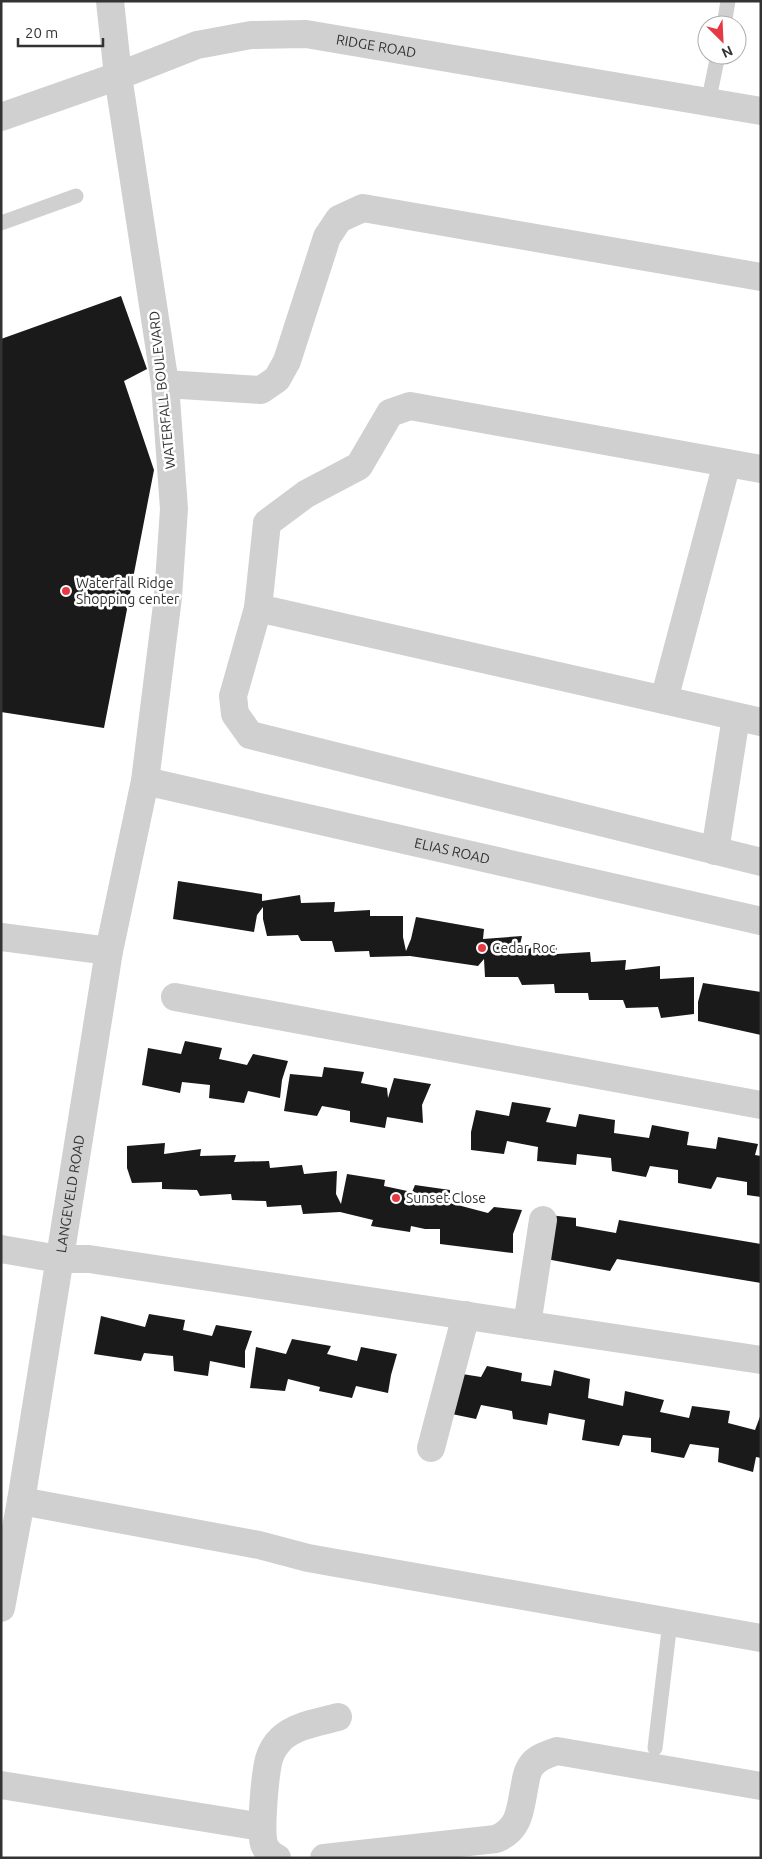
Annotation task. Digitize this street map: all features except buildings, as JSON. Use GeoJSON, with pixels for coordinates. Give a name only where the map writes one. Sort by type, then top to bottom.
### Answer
{"type":"FeatureCollection","features":[{"type":"Feature","properties":{"kind":"street","name":"WATERFALL BOULEVARD"},"geometry":{"type":"LineString","coordinates":[[110,1],[118,76],[164,384],[174,509],[168,597],[144,781]]}},
{"type":"Feature","properties":{"kind":"street","name":"RIDGE ROAD"},"geometry":{"type":"LineString","coordinates":[[1,117],[118,76],[196,45],[251,35],[306,34],[761,112]]}},
{"type":"Feature","properties":{"kind":"street"},"geometry":{"type":"LineString","coordinates":[[164,384],[261,390],[277,379],[287,361],[327,237],[338,219],[363,208],[761,277]]}},
{"type":"Feature","properties":{"kind":"street"},"geometry":{"type":"LineString","coordinates":[[761,469],[410,406],[390,413],[359,466],[306,494],[267,523],[258,608],[233,696],[235,714],[250,735],[761,862]]}},
{"type":"Feature","properties":{"kind":"street"},"geometry":{"type":"LineString","coordinates":[[664,700],[727,463]]}},
{"type":"Feature","properties":{"kind":"street"},"geometry":{"type":"LineString","coordinates":[[258,608],[749,720],[715,851]]}},
{"type":"Feature","properties":{"kind":"street","name":"ELIAS ROAD"},"geometry":{"type":"LineString","coordinates":[[144,781],[761,922]]}},
{"type":"Feature","properties":{"kind":"street","name":"LANGEVELD ROAD"},"geometry":{"type":"LineString","coordinates":[[1,1608],[22,1501],[109,951],[144,781]]}},
{"type":"Feature","properties":{"kind":"street"},"geometry":{"type":"LineString","coordinates":[[1,937],[109,951]]}},
{"type":"Feature","properties":{"kind":"street"},"geometry":{"type":"LineString","coordinates":[[175,998],[761,1105]]}},
{"type":"Feature","properties":{"kind":"street"},"geometry":{"type":"LineString","coordinates":[[527,1325],[543,1220]]}},
{"type":"Feature","properties":{"kind":"street"},"geometry":{"type":"LineString","coordinates":[[1,1249],[59,1259],[90,1258],[761,1360]]}},
{"type":"Feature","properties":{"kind":"street"},"geometry":{"type":"LineString","coordinates":[[432,1448],[466,1316]]}},
{"type":"Feature","properties":{"kind":"street"},"geometry":{"type":"LineString","coordinates":[[22,1501],[259,1545],[308,1558],[761,1638]]}},
{"type":"Feature","properties":{"kind":"street"},"geometry":{"type":"LineString","coordinates":[[277,1858],[264,1845],[262,1827],[269,1762],[276,1744],[295,1729],[338,1717]]}},
{"type":"Feature","properties":{"kind":"street"},"geometry":{"type":"LineString","coordinates":[[324,1858],[496,1839],[505,1835],[516,1824],[527,1774],[531,1765],[538,1759],[557,1750],[761,1786]]}},
{"type":"Feature","properties":{"kind":"street"},"geometry":{"type":"LineString","coordinates":[[1,1785],[262,1827]]}},
{"type":"Feature","properties":{"kind":"lane"},"geometry":{"type":"LineString","coordinates":[[726,15],[728,1]]}},
{"type":"Feature","properties":{"kind":"lane"},"geometry":{"type":"LineString","coordinates":[[708,102],[716,65]]}},
{"type":"Feature","properties":{"kind":"lane"},"geometry":{"type":"LineString","coordinates":[[1,223],[76,196]]}},
{"type":"Feature","properties":{"kind":"lane"},"geometry":{"type":"LineString","coordinates":[[655,1748],[670,1622]]}},
{"type":"Feature","properties":{"kind":"place","name":"Waterfall Ridge Shopping center"},"geometry":{"type":"Point","coordinates":[66,591]}},
{"type":"Feature","properties":{"kind":"place","name":"Cedar Roc"},"geometry":{"type":"Point","coordinates":[482,948]}},
{"type":"Feature","properties":{"kind":"place","name":"Sunset Close"},"geometry":{"type":"Point","coordinates":[396,1198]}}]}
